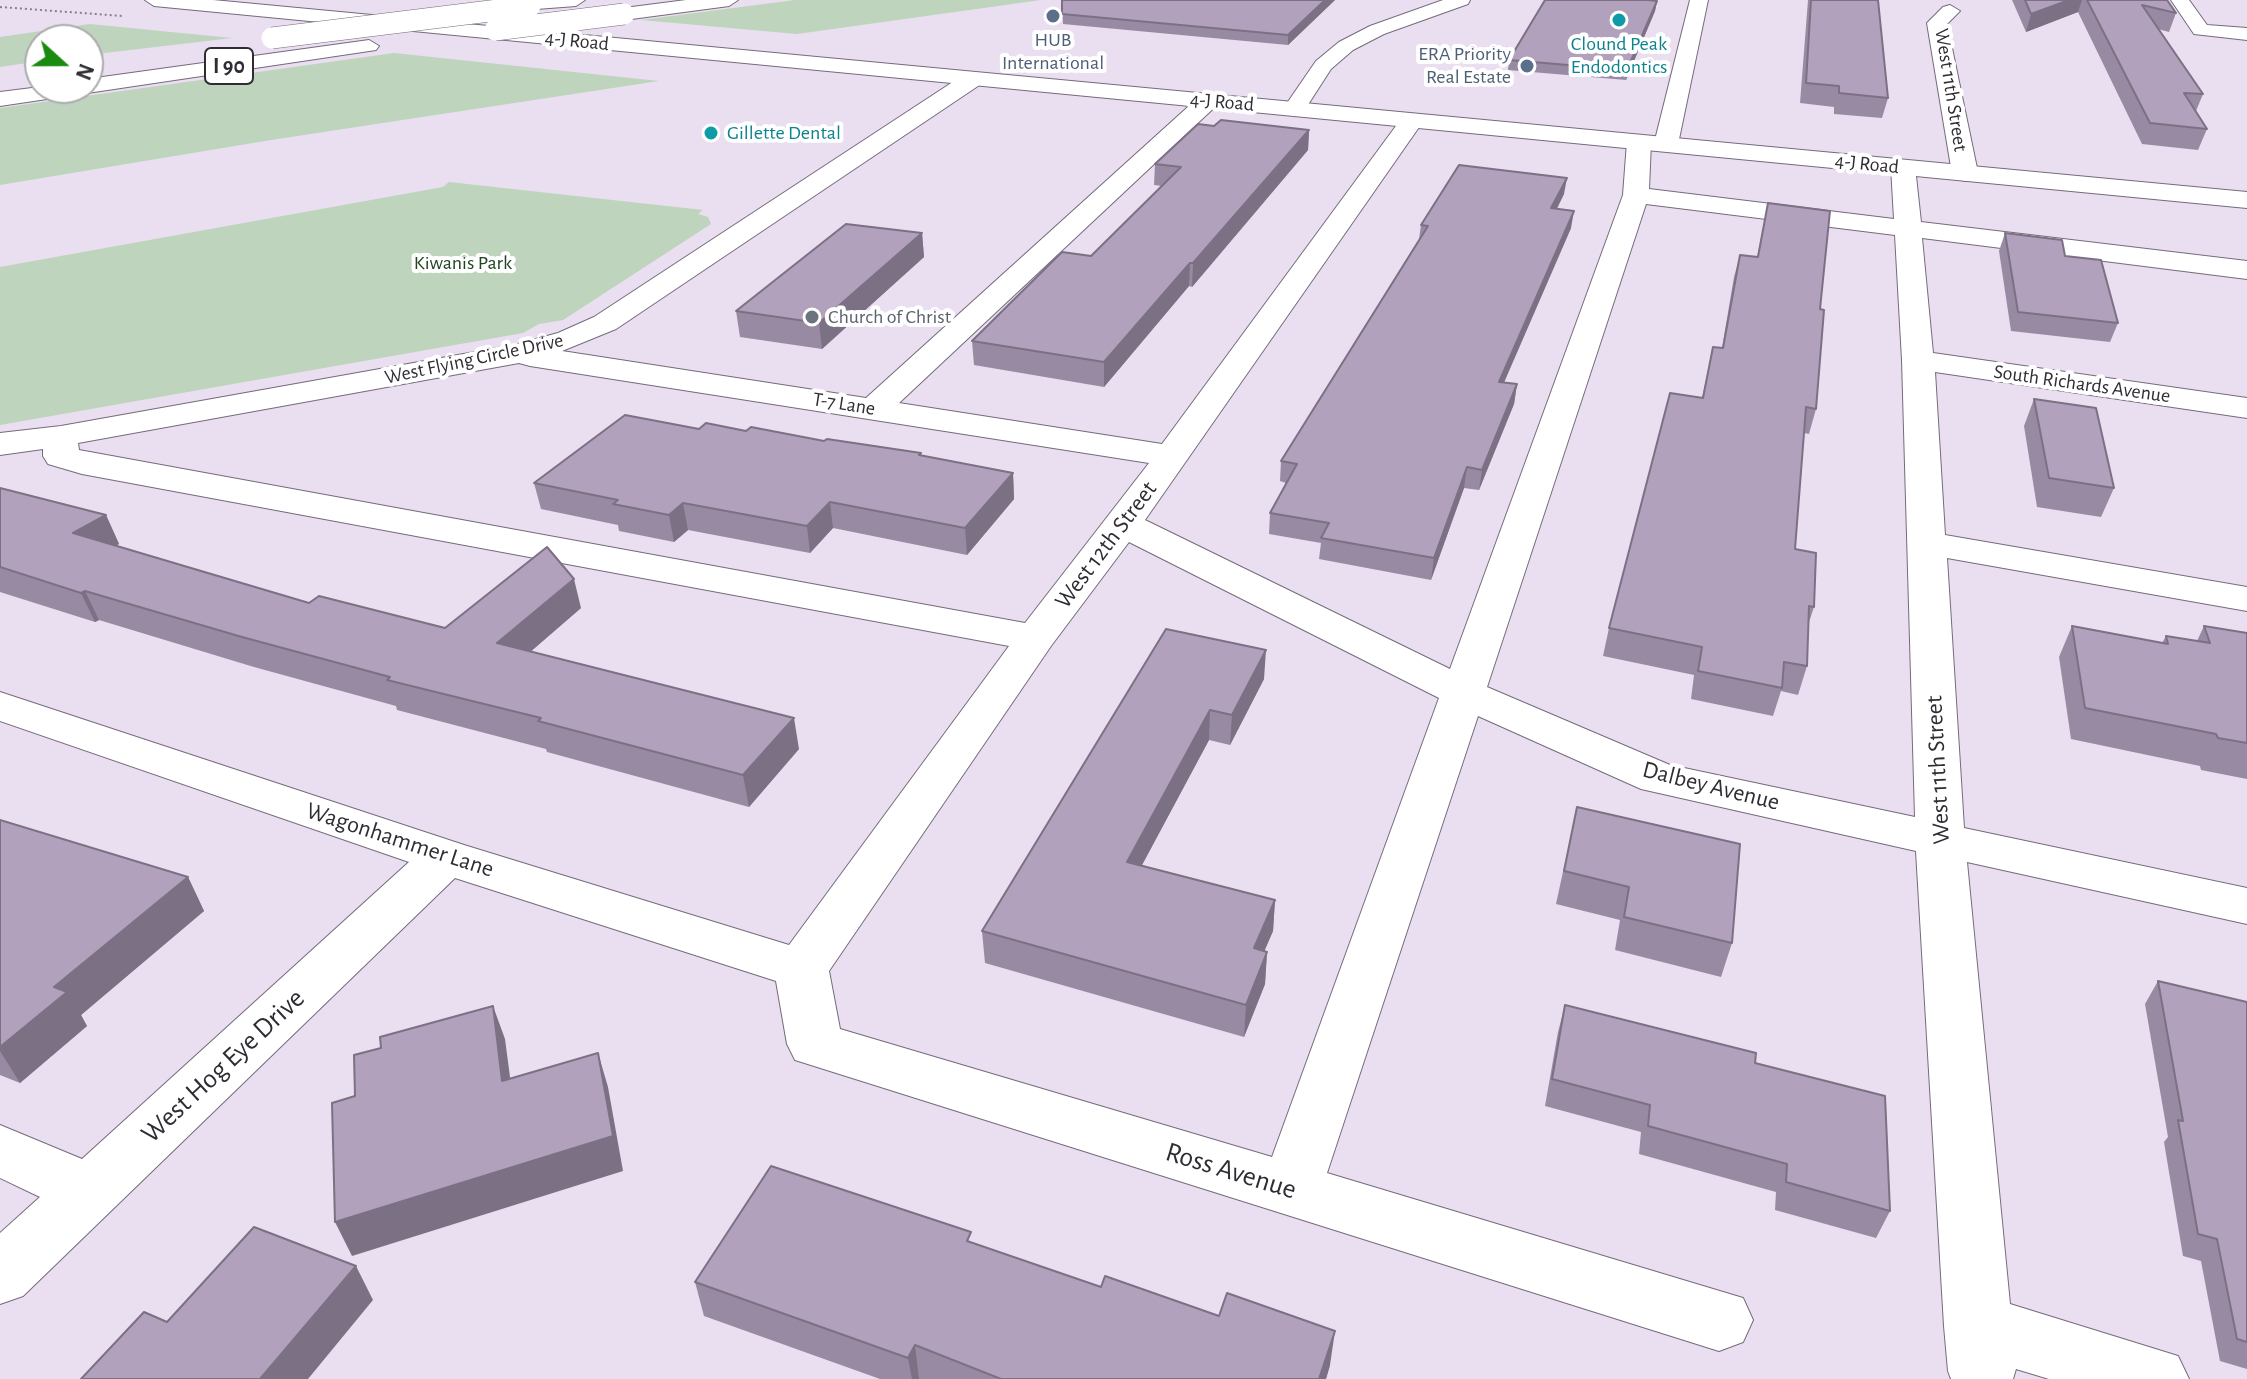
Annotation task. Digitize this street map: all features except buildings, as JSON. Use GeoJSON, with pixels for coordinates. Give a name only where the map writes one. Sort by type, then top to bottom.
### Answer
{"type":"FeatureCollection","features":[{"type":"Feature","properties":{"kind":"main road","name":"4-J Road"},"geometry":{"type":"LineString","coordinates":[[154,0],[205,2],[973,79],[2247,200]]}},
{"type":"Feature","properties":{"kind":"main road","name":"I 90"},"geometry":{"type":"LineString","coordinates":[[264,39],[576,0]]}},
{"type":"Feature","properties":{"kind":"main road","name":"I 90"},"geometry":{"type":"LineString","coordinates":[[104,84],[729,0]]}},
{"type":"Feature","properties":{"kind":"main road"},"geometry":{"type":"LineString","coordinates":[[1294,109],[1323,65],[1346,46],[1377,30],[1461,0]]}},
{"type":"Feature","properties":{"kind":"main road"},"geometry":{"type":"LineString","coordinates":[[1291,1189],[1636,195],[1699,0]]}},
{"type":"Feature","properties":{"kind":"main road"},"geometry":{"type":"LineString","coordinates":[[2180,0],[2201,30],[2246,34]]}},
{"type":"Feature","properties":{"kind":"main road","name":"West 11th Street"},"geometry":{"type":"LineString","coordinates":[[1950,11],[1937,23],[1965,173]]}},
{"type":"Feature","properties":{"kind":"main road"},"geometry":{"type":"LineString","coordinates":[[2223,15],[2246,34]]}},
{"type":"Feature","properties":{"kind":"main road","name":"West Flying Circle Drive"},"geometry":{"type":"LineString","coordinates":[[0,444],[61,436],[516,354],[569,340],[605,323],[973,79]]}},
{"type":"Feature","properties":{"kind":"main road"},"geometry":{"type":"LineString","coordinates":[[0,99],[24,96]]}},
{"type":"Feature","properties":{"kind":"main road"},"geometry":{"type":"LineString","coordinates":[[874,409],[1208,101]]}},
{"type":"Feature","properties":{"kind":"main road","name":"West 12th Street"},"geometry":{"type":"LineString","coordinates":[[801,969],[1036,638],[1123,524],[1412,120]]}},
{"type":"Feature","properties":{"kind":"main road","name":"West 11th Street"},"geometry":{"type":"LineString","coordinates":[[1903,167],[1918,360],[1941,839],[1980,1348],[2154,1379]]}},
{"type":"Feature","properties":{"kind":"main road"},"geometry":{"type":"LineString","coordinates":[[1636,195],[2247,270]]}},
{"type":"Feature","properties":{"kind":"main road","name":"T-7 Lane"},"geometry":{"type":"LineString","coordinates":[[516,354],[1172,456]]}},
{"type":"Feature","properties":{"kind":"main road","name":"South Richards Avenue"},"geometry":{"type":"LineString","coordinates":[[1918,360],[2247,408]]}},
{"type":"Feature","properties":{"kind":"main road"},"geometry":{"type":"LineString","coordinates":[[61,436],[61,456],[82,463],[1036,638]]}},
{"type":"Feature","properties":{"kind":"main road","name":"Dalbey Avenue"},"geometry":{"type":"LineString","coordinates":[[1123,524],[1464,693],[1658,778],[2247,906]]}},
{"type":"Feature","properties":{"kind":"main road"},"geometry":{"type":"LineString","coordinates":[[1927,543],[2247,599]]}},
{"type":"Feature","properties":{"kind":"main road","name":"Wagonhammer Lane"},"geometry":{"type":"LineString","coordinates":[[0,706],[446,857],[801,969]]}},
{"type":"Feature","properties":{"kind":"main road","name":"West Hog Eye Drive"},"geometry":{"type":"LineString","coordinates":[[0,1275],[446,857]]}},
{"type":"Feature","properties":{"kind":"main road","name":"Ross Avenue"},"geometry":{"type":"LineString","coordinates":[[801,969],[815,1044],[1719,1320]]}},
{"type":"Feature","properties":{"kind":"main road"},"geometry":{"type":"LineString","coordinates":[[0,1150],[89,1191]]}},
{"type":"Feature","properties":{"kind":"green space"},"geometry":{"type":"Polygon","coordinates":[[[795,0],[1041,0],[797,34],[641,20],[795,0]]]}},
{"type":"Feature","properties":{"kind":"green space"},"geometry":{"type":"Polygon","coordinates":[[[104,25],[232,38],[104,53],[104,25]]]}},
{"type":"Feature","properties":{"kind":"green space"},"geometry":{"type":"Polygon","coordinates":[[[24,34],[24,63],[0,67],[0,37],[24,34]]]}},
{"type":"Feature","properties":{"kind":"green space"},"geometry":{"type":"Polygon","coordinates":[[[394,53],[659,81],[0,185],[0,108],[29,104],[104,104],[104,93],[394,53]]]}},
{"type":"Feature","properties":{"kind":"green space","name":"Kiwanis Park"},"geometry":{"type":"Polygon","coordinates":[[[449,182],[703,210],[698,214],[708,217],[711,224],[563,320],[539,324],[523,333],[0,425],[0,267],[443,187],[449,182]]]}},
{"type":"Feature","properties":{"kind":"place","name":"HUB International"},"geometry":{"type":"Point","coordinates":[1053,16]}},
{"type":"Feature","properties":{"kind":"place","name":"Clound Peak Endodontics"},"geometry":{"type":"Point","coordinates":[1619,20]}},
{"type":"Feature","properties":{"kind":"place","name":"ERA Priority Real Estate"},"geometry":{"type":"Point","coordinates":[1527,66]}},
{"type":"Feature","properties":{"kind":"place","name":"Gillette Dental"},"geometry":{"type":"Point","coordinates":[711,133]}},
{"type":"Feature","properties":{"kind":"place","name":"Church of Christ"},"geometry":{"type":"Point","coordinates":[812,317]}}]}
